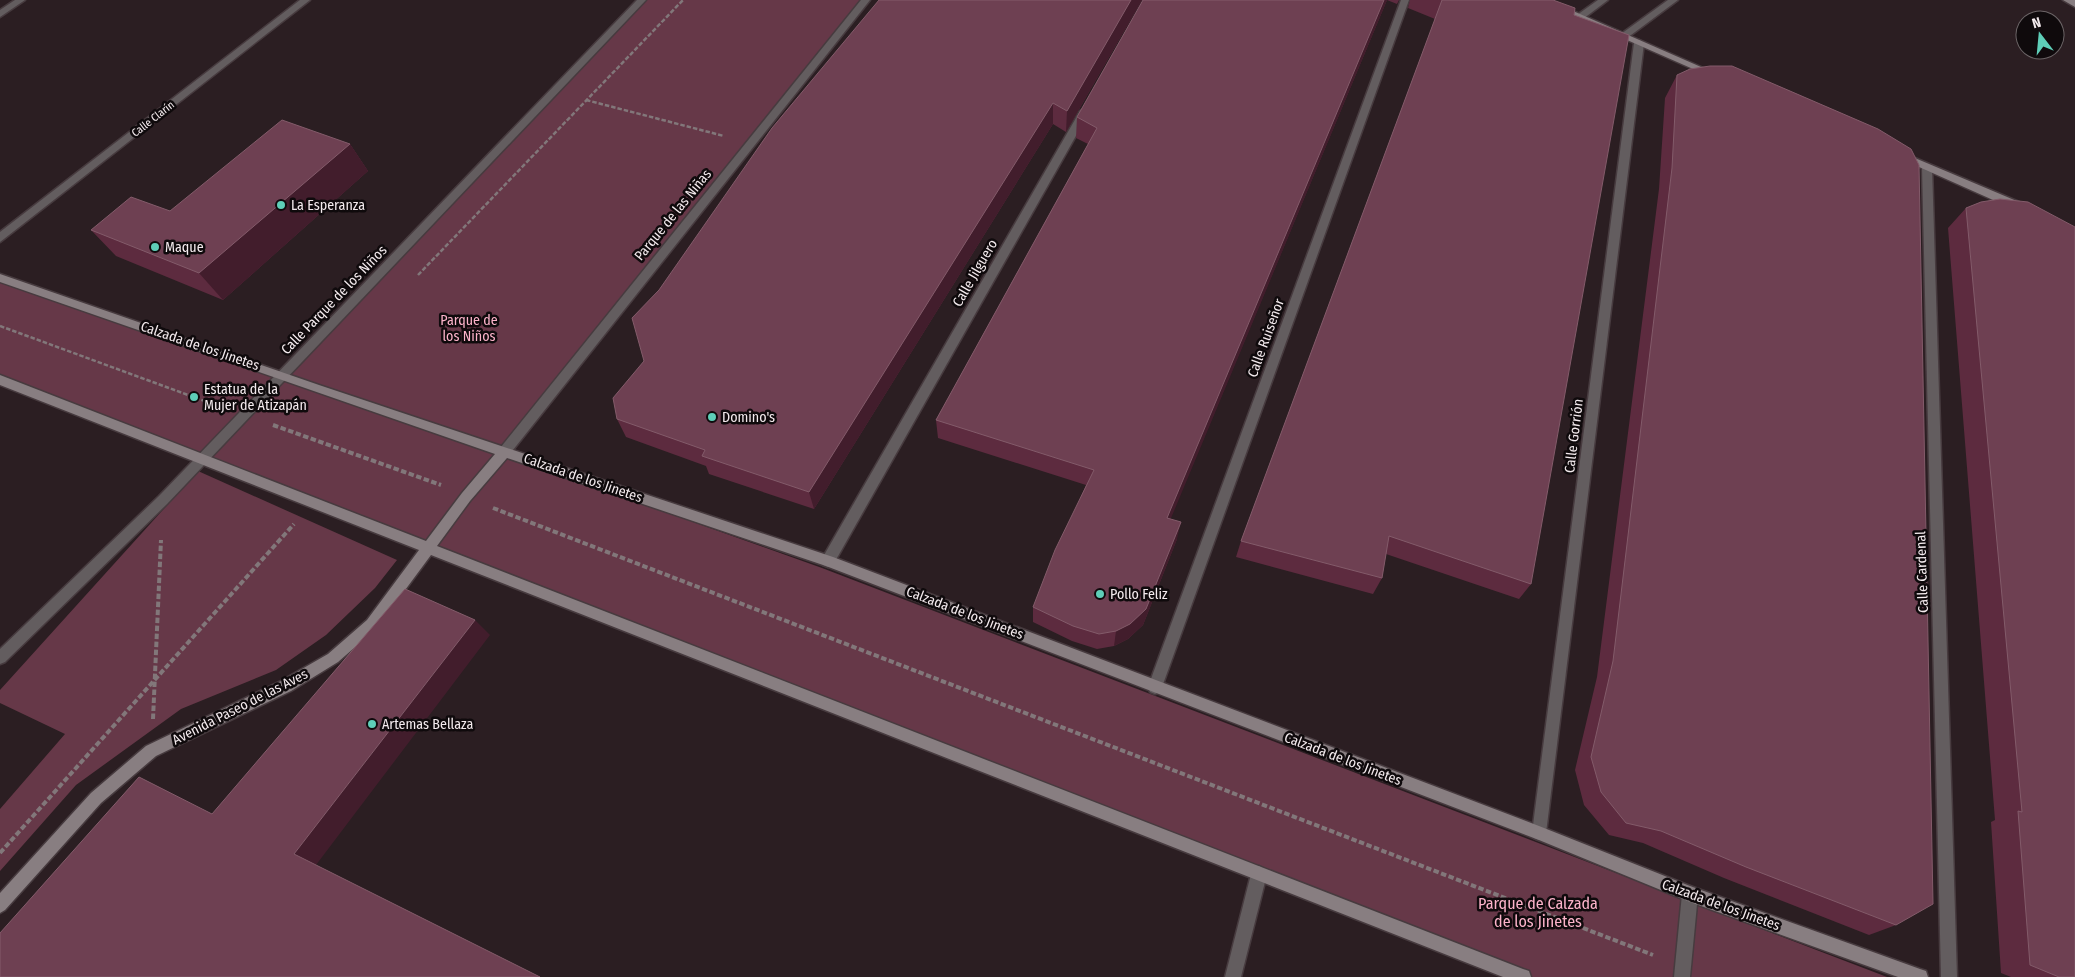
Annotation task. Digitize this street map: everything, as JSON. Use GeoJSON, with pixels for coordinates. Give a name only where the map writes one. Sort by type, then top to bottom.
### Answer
{"type":"FeatureCollection","features":[{"type":"Feature","properties":{"kind":"main road"},"geometry":{"type":"LineString","coordinates":[[1540,0],[1720,78]]}},
{"type":"Feature","properties":{"kind":"main road"},"geometry":{"type":"LineString","coordinates":[[2067,0],[2075,4]]}},
{"type":"Feature","properties":{"kind":"main road"},"geometry":{"type":"LineString","coordinates":[[1891,151],[2022,209]]}},
{"type":"Feature","properties":{"kind":"main road","name":"Calzada de los Jinetes"},"geometry":{"type":"LineString","coordinates":[[0,278],[828,560],[1690,894],[1920,977]]}},
{"type":"Feature","properties":{"kind":"main road"},"geometry":{"type":"LineString","coordinates":[[0,380],[1523,977]]}},
{"type":"Feature","properties":{"kind":"main road","name":"Avenida Paseo de las Aves"},"geometry":{"type":"LineString","coordinates":[[0,905],[96,798],[151,751],[286,686],[333,658],[372,624],[466,496],[505,451]]}},
{"type":"Feature","properties":{"kind":"street"},"geometry":{"type":"LineString","coordinates":[[0,14],[21,0]]}},
{"type":"Feature","properties":{"kind":"street","name":"Calle Clarín"},"geometry":{"type":"LineString","coordinates":[[0,238],[306,0]]}},
{"type":"Feature","properties":{"kind":"street","name":"Calle Parque de los Niños"},"geometry":{"type":"LineString","coordinates":[[0,658],[202,460],[642,0]]}},
{"type":"Feature","properties":{"kind":"street","name":"Parque de las Niñas"},"geometry":{"type":"LineString","coordinates":[[505,451],[866,0]]}},
{"type":"Feature","properties":{"kind":"street","name":"Calle Ruiseñor"},"geometry":{"type":"LineString","coordinates":[[1155,687],[1405,0]]}},
{"type":"Feature","properties":{"kind":"street"},"geometry":{"type":"LineString","coordinates":[[1580,17],[1604,0]]}},
{"type":"Feature","properties":{"kind":"street"},"geometry":{"type":"LineString","coordinates":[[1624,36],[1674,0]]}},
{"type":"Feature","properties":{"kind":"street","name":"Calle Gorrión"},"geometry":{"type":"LineString","coordinates":[[1539,834],[1639,43]]}},
{"type":"Feature","properties":{"kind":"street","name":"Calle Jilguero"},"geometry":{"type":"LineString","coordinates":[[828,560],[1089,104]]}},
{"type":"Feature","properties":{"kind":"street","name":"Calle Cardenal"},"geometry":{"type":"LineString","coordinates":[[1927,167],[1949,977]]}},
{"type":"Feature","properties":{"kind":"street"},"geometry":{"type":"LineString","coordinates":[[1233,977],[1259,874]]}},
{"type":"Feature","properties":{"kind":"street"},"geometry":{"type":"LineString","coordinates":[[1683,972],[1690,894]]}},
{"type":"Feature","properties":{"kind":"path"},"geometry":{"type":"LineString","coordinates":[[414,280],[683,0]]}},
{"type":"Feature","properties":{"kind":"path"},"geometry":{"type":"LineString","coordinates":[[586,100],[751,144]]}},
{"type":"Feature","properties":{"kind":"path"},"geometry":{"type":"LineString","coordinates":[[0,326],[244,415],[426,478],[466,496],[1683,972]]}},
{"type":"Feature","properties":{"kind":"path"},"geometry":{"type":"LineString","coordinates":[[151,751],[156,678],[162,500]]}},
{"type":"Feature","properties":{"kind":"path"},"geometry":{"type":"LineString","coordinates":[[0,853],[312,503]]}},
{"type":"Feature","properties":{"kind":"green space","name":"Parque de los Niños"},"geometry":{"type":"Polygon","coordinates":[[[643,0],[865,0],[500,451],[426,547],[204,459],[643,0]]]}},
{"type":"Feature","properties":{"kind":"green space"},"geometry":{"type":"Polygon","coordinates":[[[0,280],[280,376],[201,458],[0,378],[0,280]]]}},
{"type":"Feature","properties":{"kind":"green space","name":"Parque de Calzada de los Jinetes"},"geometry":{"type":"Polygon","coordinates":[[[508,456],[822,568],[1887,977],[1526,977],[434,546],[508,456]]]}},
{"type":"Feature","properties":{"kind":"green space"},"geometry":{"type":"Polygon","coordinates":[[[198,471],[397,560],[375,588],[326,635],[276,670],[181,709],[76,785],[0,871],[0,809],[65,734],[0,703],[0,690],[198,471]]]}},
{"type":"Feature","properties":{"kind":"building"},"geometry":{"type":"Polygon","coordinates":[[[879,0],[1131,0],[1067,111],[1053,103],[809,492],[702,456],[705,450],[617,419],[613,398],[644,361],[632,318],[659,290],[772,128],[879,0]]]}},
{"type":"Feature","properties":{"kind":"building"},"geometry":{"type":"Polygon","coordinates":[[[1143,0],[1384,0],[1167,518],[1181,522],[1146,609],[1130,624],[1116,631],[1099,634],[1073,626],[1033,607],[1055,550],[1094,470],[936,420],[1097,128],[1077,117],[1143,0]]]}},
{"type":"Feature","properties":{"kind":"building"},"geometry":{"type":"Polygon","coordinates":[[[1442,0],[1553,0],[1575,8],[1574,15],[1629,35],[1531,584],[1389,536],[1382,578],[1241,541],[1442,0]]]}},
{"type":"Feature","properties":{"kind":"building"},"geometry":{"type":"Polygon","coordinates":[[[1710,66],[1732,66],[1878,129],[1911,149],[1919,165],[1933,904],[1896,925],[1746,867],[1661,831],[1626,823],[1601,792],[1591,757],[1613,661],[1672,168],[1677,75],[1690,69],[1710,66]]]}},
{"type":"Feature","properties":{"kind":"building"},"geometry":{"type":"Polygon","coordinates":[[[282,120],[350,144],[199,273],[91,230],[131,197],[170,211],[282,120]]]}},
{"type":"Feature","properties":{"kind":"building"},"geometry":{"type":"Polygon","coordinates":[[[2000,199],[2028,202],[2075,227],[2075,977],[2059,977],[2030,965],[2018,811],[2022,812],[1966,208],[1981,202],[2000,199]]]}},
{"type":"Feature","properties":{"kind":"building"},"geometry":{"type":"Polygon","coordinates":[[[405,589],[475,620],[294,854],[540,977],[0,977],[0,933],[139,777],[212,814],[405,589]]]}},
{"type":"Feature","properties":{"kind":"place","name":"La Esperanza"},"geometry":{"type":"Point","coordinates":[281,205]}},
{"type":"Feature","properties":{"kind":"place","name":"Maque"},"geometry":{"type":"Point","coordinates":[155,247]}},
{"type":"Feature","properties":{"kind":"place","name":"Estatua de la Mujer de Atizapán"},"geometry":{"type":"Point","coordinates":[194,397]}},
{"type":"Feature","properties":{"kind":"place","name":"Domino's"},"geometry":{"type":"Point","coordinates":[712,417]}},
{"type":"Feature","properties":{"kind":"place","name":"Pollo Feliz"},"geometry":{"type":"Point","coordinates":[1100,594]}},
{"type":"Feature","properties":{"kind":"place","name":"Artemas Bellaza"},"geometry":{"type":"Point","coordinates":[372,724]}}]}
